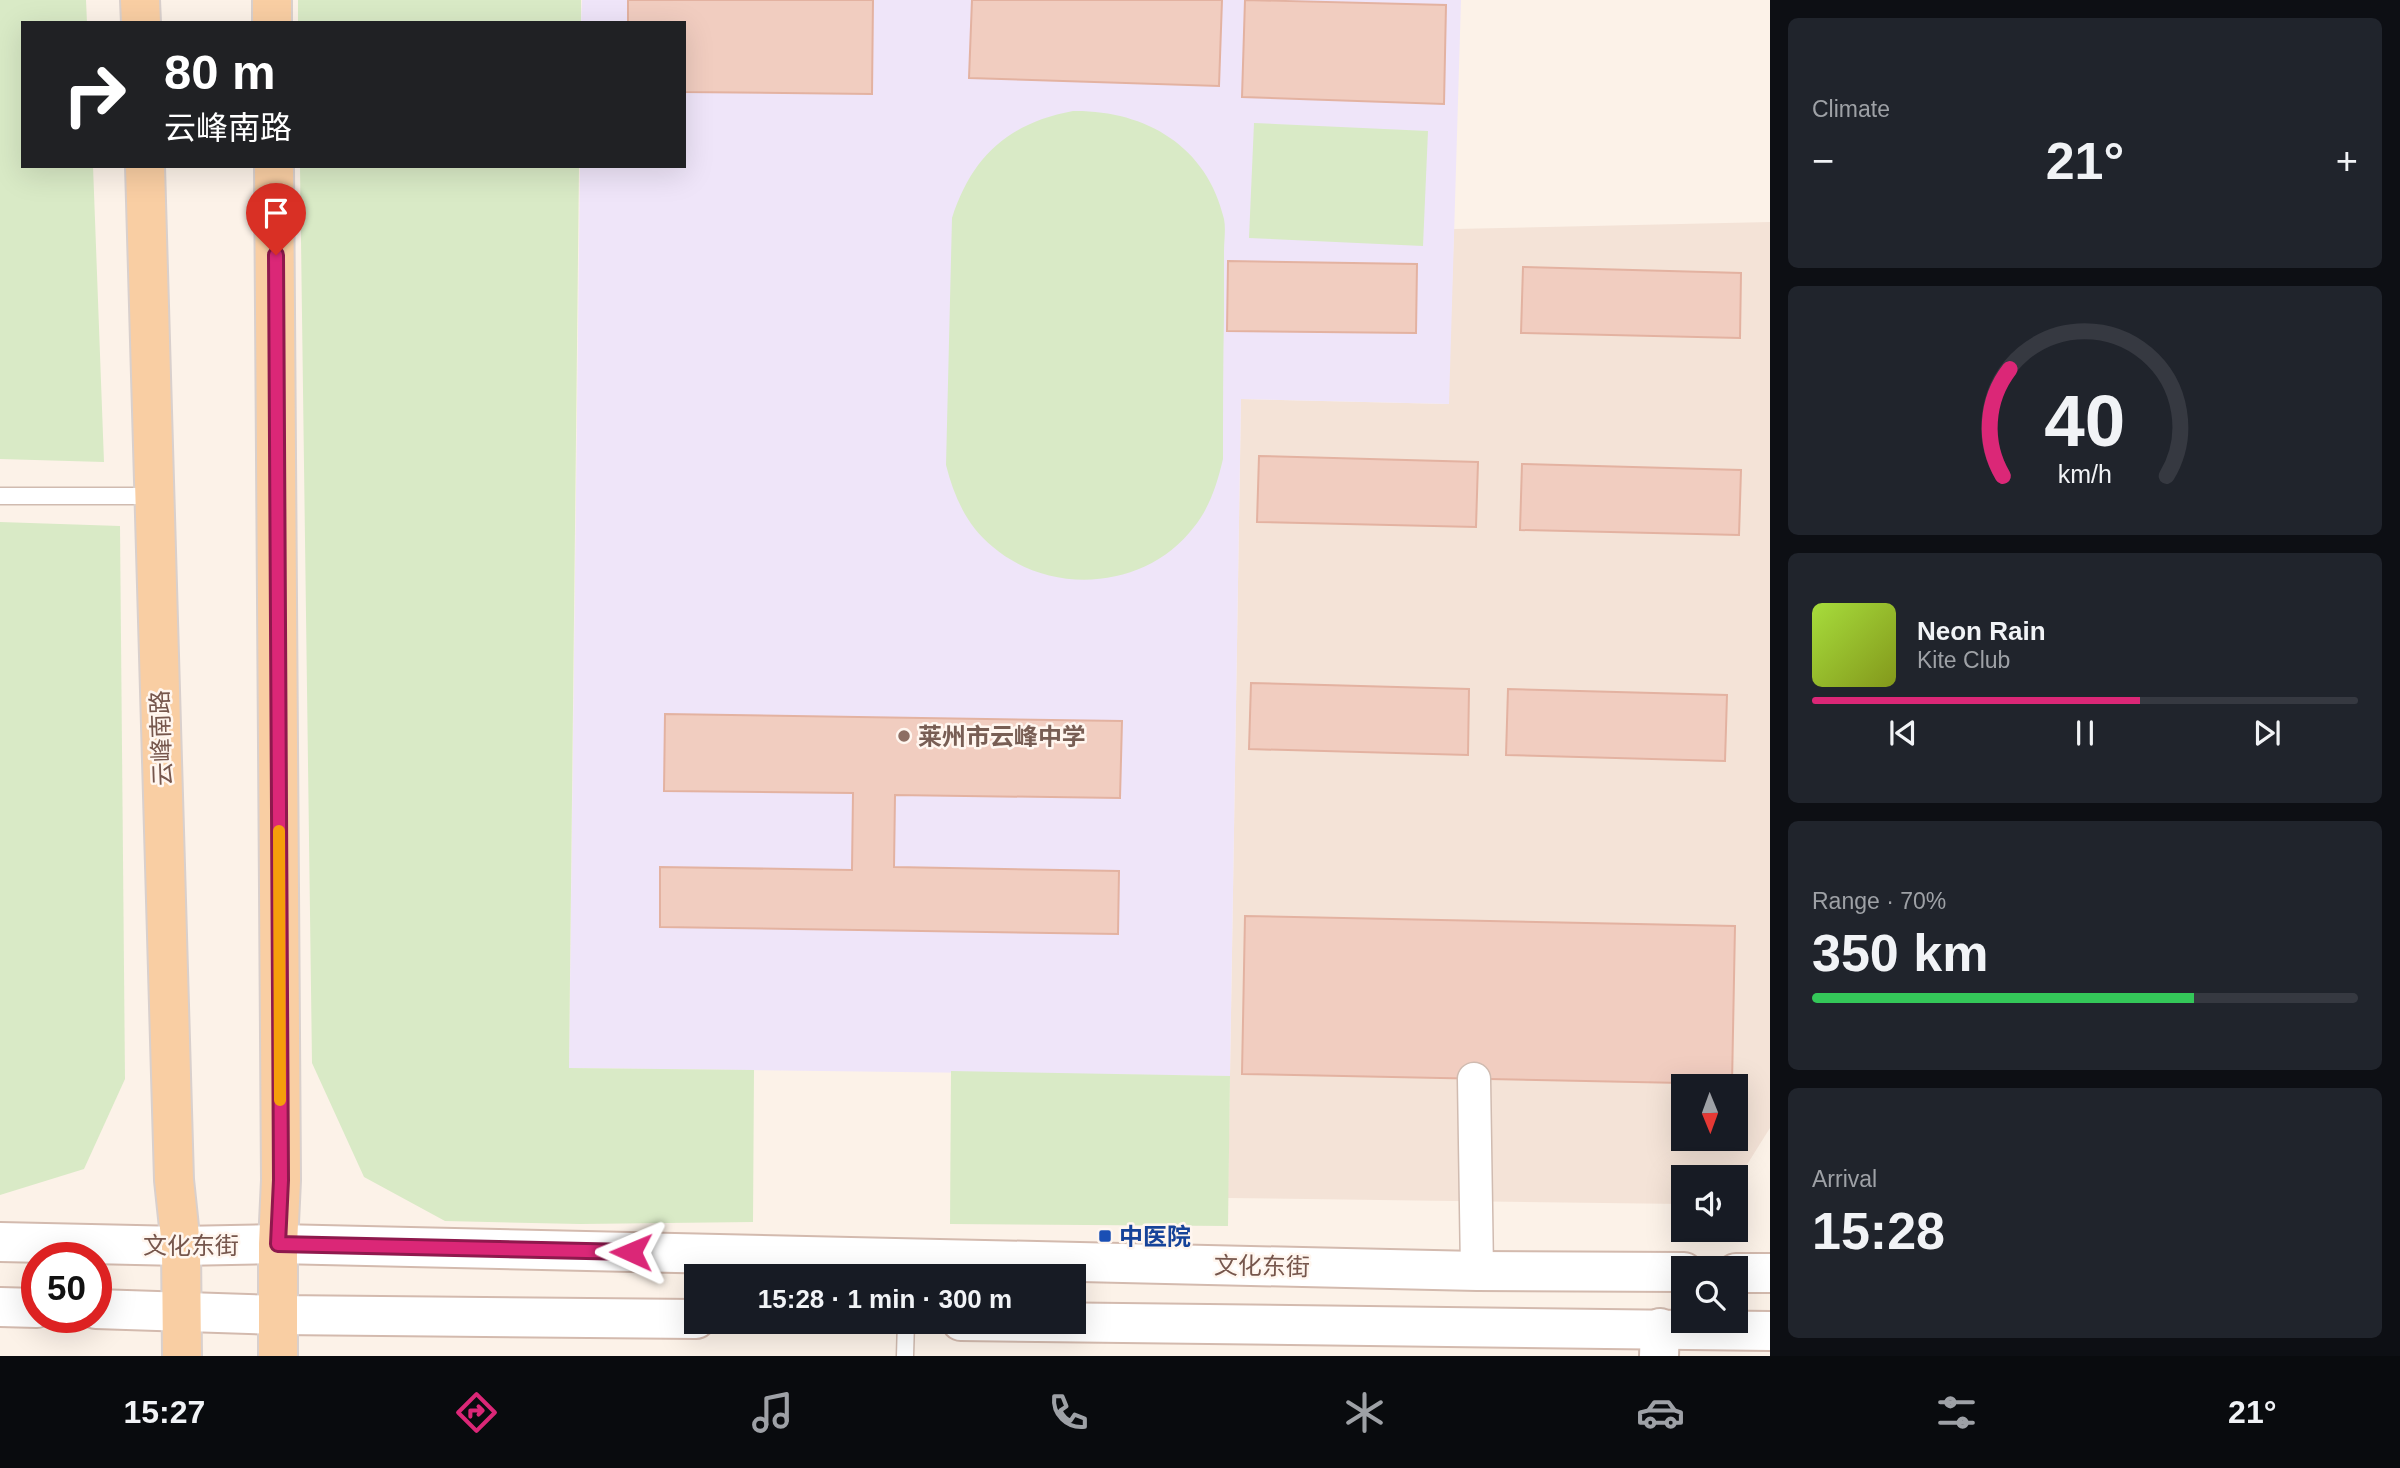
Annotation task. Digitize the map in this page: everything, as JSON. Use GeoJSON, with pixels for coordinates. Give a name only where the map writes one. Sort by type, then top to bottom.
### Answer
{"type":"FeatureCollection","features":[{"type":"Feature","properties":{"kind":"main road"},"geometry":{"type":"LineString","coordinates":[[140,0],[141,21]]}},
{"type":"Feature","properties":{"kind":"main road"},"geometry":{"type":"LineString","coordinates":[[272,0],[272,21]]}},
{"type":"Feature","properties":{"kind":"main road","name":"云峰南路"},"geometry":{"type":"LineString","coordinates":[[145,168],[174,1181],[181,1246],[183,1310],[181,1356]]}},
{"type":"Feature","properties":{"kind":"main road"},"geometry":{"type":"LineString","coordinates":[[274,168],[281,1180],[278,1356]]}},
{"type":"Feature","properties":{"kind":"main road","name":"文化东街"},"geometry":{"type":"LineString","coordinates":[[0,1242],[181,1246],[278,1244],[1477,1271],[1671,1272]]}},
{"type":"Feature","properties":{"kind":"main road"},"geometry":{"type":"LineString","coordinates":[[1748,1273],[1770,1273]]}},
{"type":"Feature","properties":{"kind":"main road"},"geometry":{"type":"LineString","coordinates":[[0,1307],[21,1308]]}},
{"type":"Feature","properties":{"kind":"main road"},"geometry":{"type":"LineString","coordinates":[[112,1309],[684,1319]]}},
{"type":"Feature","properties":{"kind":"main road"},"geometry":{"type":"LineString","coordinates":[[1086,1325],[1660,1342],[1770,1331]]}},
{"type":"Feature","properties":{"kind":"street"},"geometry":{"type":"LineString","coordinates":[[1474,1079],[1477,1271]]}},
{"type":"Feature","properties":{"kind":"lane"},"geometry":{"type":"LineString","coordinates":[[0,496],[155,496]]}},
{"type":"Feature","properties":{"kind":"lane"},"geometry":{"type":"LineString","coordinates":[[905,1356],[906,1334]]}},
{"type":"Feature","properties":{"kind":"shaded area","name":"莱州市云峰中学"},"geometry":{"type":"Polygon","coordinates":[[[582,0],[1461,0],[1449,404],[1241,399],[1230,1076],[569,1068],[580,168],[686,168],[686,21],[581,21],[582,0]]]}},
{"type":"Feature","properties":{"kind":"shaded area"},"geometry":{"type":"Polygon","coordinates":[[[1770,222],[1770,1128],[1747,1165],[1671,1165],[1671,1204],[1228,1198],[1241,399],[1448,404],[1454,229],[1770,222]]]}},
{"type":"Feature","properties":{"kind":"green space"},"geometry":{"type":"Polygon","coordinates":[[[0,0],[86,0],[87,21],[21,21],[21,168],[93,168],[104,462],[0,459],[0,0]]]}},
{"type":"Feature","properties":{"kind":"green space"},"geometry":{"type":"Polygon","coordinates":[[[298,0],[581,0],[581,21],[298,21],[298,0]]]}},
{"type":"Feature","properties":{"kind":"green space"},"geometry":{"type":"Polygon","coordinates":[[[1073,111],[1124,117],[1169,137],[1187,152],[1203,171],[1216,193],[1225,227],[1223,459],[1209,503],[1194,527],[1174,548],[1151,563],[1125,574],[1098,579],[1070,579],[1043,574],[1017,563],[993,547],[976,530],[963,510],[946,465],[952,218],[970,177],[996,146],[1030,124],[1073,111]]]}},
{"type":"Feature","properties":{"kind":"green space"},"geometry":{"type":"Polygon","coordinates":[[[1254,123],[1428,131],[1423,246],[1249,238],[1254,123]]]}},
{"type":"Feature","properties":{"kind":"green space"},"geometry":{"type":"Polygon","coordinates":[[[300,168],[579,168],[569,1068],[754,1070],[753,1222],[580,1224],[445,1221],[364,1177],[312,1063],[300,168]]]}},
{"type":"Feature","properties":{"kind":"green space"},"geometry":{"type":"Polygon","coordinates":[[[0,522],[120,526],[125,1079],[84,1169],[0,1195],[0,522]]]}},
{"type":"Feature","properties":{"kind":"green space"},"geometry":{"type":"Polygon","coordinates":[[[951,1071],[1230,1076],[1228,1226],[950,1224],[951,1071]]]}},
{"type":"Feature","properties":{"kind":"building"},"geometry":{"type":"Polygon","coordinates":[[[628,0],[873,0],[872,94],[686,92],[686,21],[628,21],[628,0]]]}},
{"type":"Feature","properties":{"kind":"building"},"geometry":{"type":"Polygon","coordinates":[[[972,0],[1222,0],[1219,86],[969,78],[972,0]]]}},
{"type":"Feature","properties":{"kind":"building"},"geometry":{"type":"Polygon","coordinates":[[[1245,0],[1446,5],[1444,104],[1242,97],[1245,0]]]}},
{"type":"Feature","properties":{"kind":"building"},"geometry":{"type":"Polygon","coordinates":[[[1228,261],[1417,264],[1416,333],[1227,331],[1228,261]]]}},
{"type":"Feature","properties":{"kind":"building"},"geometry":{"type":"Polygon","coordinates":[[[1523,267],[1741,273],[1740,338],[1521,333],[1523,267]]]}},
{"type":"Feature","properties":{"kind":"building"},"geometry":{"type":"Polygon","coordinates":[[[1259,456],[1478,462],[1476,527],[1257,522],[1259,456]]]}},
{"type":"Feature","properties":{"kind":"building"},"geometry":{"type":"Polygon","coordinates":[[[1522,464],[1741,470],[1739,535],[1520,530],[1522,464]]]}},
{"type":"Feature","properties":{"kind":"building"},"geometry":{"type":"Polygon","coordinates":[[[1251,683],[1469,689],[1468,755],[1249,749],[1251,683]]]}},
{"type":"Feature","properties":{"kind":"building"},"geometry":{"type":"Polygon","coordinates":[[[1508,689],[1727,695],[1725,761],[1506,755],[1508,689]]]}},
{"type":"Feature","properties":{"kind":"building"},"geometry":{"type":"Polygon","coordinates":[[[665,714],[1122,721],[1120,798],[895,795],[894,867],[1119,871],[1118,934],[660,927],[660,867],[852,870],[853,793],[664,791],[665,714]]]}},
{"type":"Feature","properties":{"kind":"building"},"geometry":{"type":"Polygon","coordinates":[[[1245,916],[1735,926],[1732,1074],[1671,1074],[1671,1083],[1242,1074],[1245,916]]]}},
{"type":"Feature","properties":{"kind":"slow traffic"},"geometry":{"type":"LineString","coordinates":[[279,831],[280,1100]]}},
{"type":"Feature","properties":{"kind":"place","name":"莱州市云峰中学"},"geometry":{"type":"Point","coordinates":[904,736]}},
{"type":"Feature","properties":{"kind":"place","name":"中医院"},"geometry":{"type":"Point","coordinates":[1105,1236]}},
{"type":"Feature","properties":{"kind":"route"},"geometry":{"type":"LineString","coordinates":[[276,255],[281,1180],[278,1244],[631,1252]]}}]}
